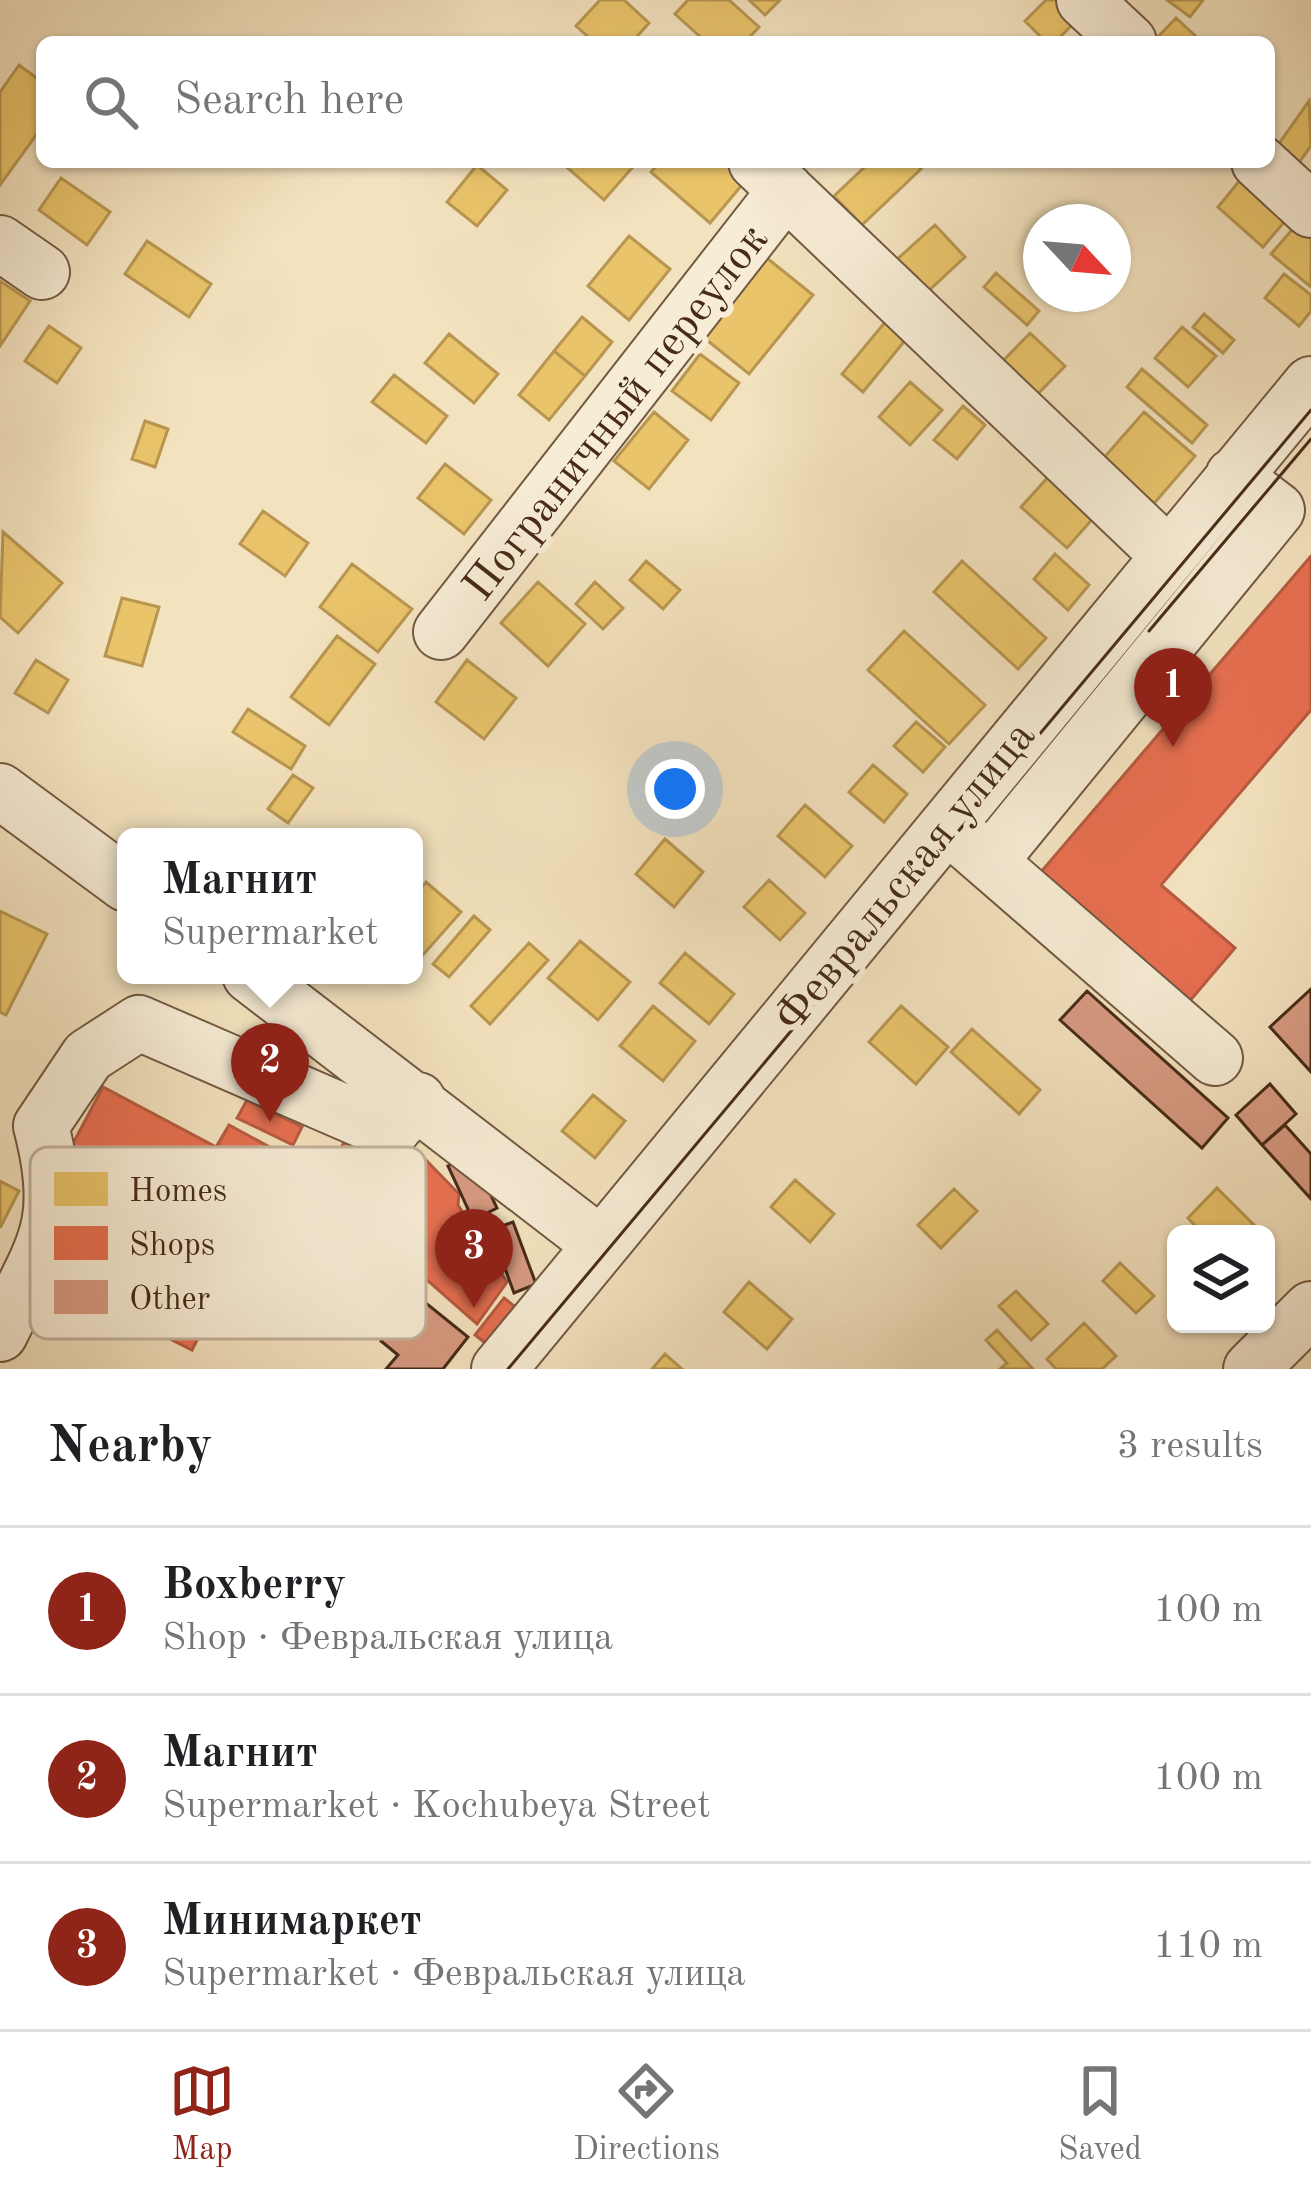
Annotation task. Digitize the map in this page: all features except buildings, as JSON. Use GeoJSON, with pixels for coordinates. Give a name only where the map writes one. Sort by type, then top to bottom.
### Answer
{"type":"FeatureCollection","features":[{"type":"Feature","properties":{"kind":"street"},"geometry":{"type":"LineString","coordinates":[[1084,0],[1123,36]]}},
{"type":"Feature","properties":{"kind":"street"},"geometry":{"type":"LineString","coordinates":[[1266,168],[1311,210]]}},
{"type":"Feature","properties":{"kind":"street"},"geometry":{"type":"LineString","coordinates":[[771,176],[1167,554]]}},
{"type":"Feature","properties":{"kind":"street","name":"Пограничный переулок"},"geometry":{"type":"LineString","coordinates":[[441,632],[771,176]]}},
{"type":"Feature","properties":{"kind":"street","name":"Февральская улица"},"geometry":{"type":"LineString","coordinates":[[499,1369],[1311,384]]}},
{"type":"Feature","properties":{"kind":"street"},"geometry":{"type":"LineString","coordinates":[[990,861],[1277,511],[1233,476]]}},
{"type":"Feature","properties":{"kind":"street"},"geometry":{"type":"LineString","coordinates":[[0,790],[117,877]]}},
{"type":"Feature","properties":{"kind":"street"},"geometry":{"type":"LineString","coordinates":[[945,824],[1215,1058]]}},
{"type":"Feature","properties":{"kind":"street"},"geometry":{"type":"LineString","coordinates":[[262,984],[600,1244]]}},
{"type":"Feature","properties":{"kind":"street"},"geometry":{"type":"LineString","coordinates":[[46,1147],[41,1126],[88,1056],[139,1023],[390,1132],[418,1100]]}},
{"type":"Feature","properties":{"kind":"street"},"geometry":{"type":"LineString","coordinates":[[0,1334],[30,1273]]}},
{"type":"Feature","properties":{"kind":"street"},"geometry":{"type":"LineString","coordinates":[[1251,1369],[1311,1309]]}},
{"type":"Feature","properties":{"kind":"tram line"},"geometry":{"type":"LineString","coordinates":[[508,1369],[1311,410]]}},
{"type":"Feature","properties":{"kind":"tram line"},"geometry":{"type":"LineString","coordinates":[[1149,631],[1311,439]]}},
{"type":"Feature","properties":{"kind":"place","name":"Boxberry"},"geometry":{"type":"Point","coordinates":[1173,747]}},
{"type":"Feature","properties":{"kind":"place","name":"Магнит"},"geometry":{"type":"Point","coordinates":[270,1122]}},
{"type":"Feature","properties":{"kind":"place","name":"Минимаркет"},"geometry":{"type":"Point","coordinates":[474,1308]}}]}
